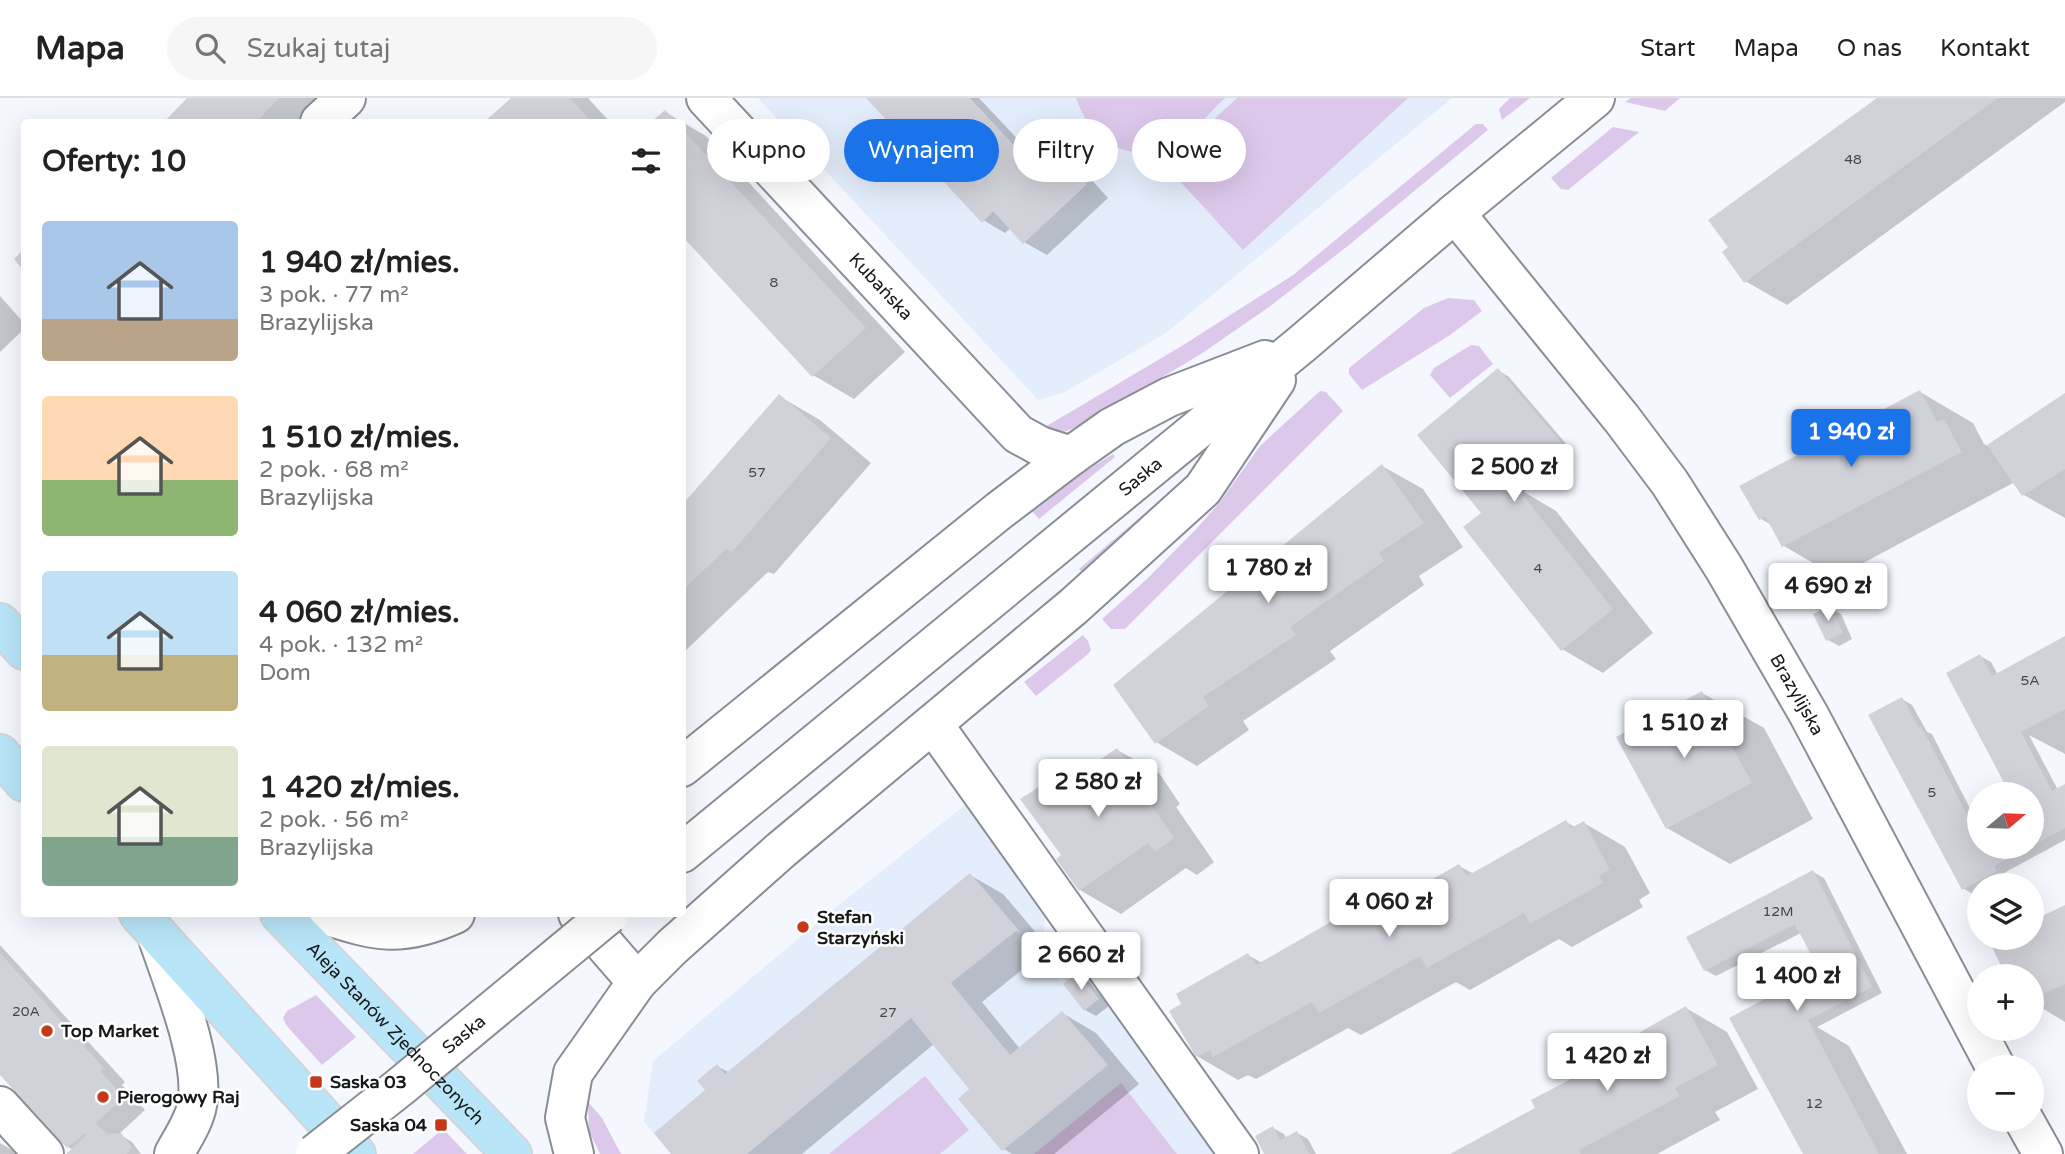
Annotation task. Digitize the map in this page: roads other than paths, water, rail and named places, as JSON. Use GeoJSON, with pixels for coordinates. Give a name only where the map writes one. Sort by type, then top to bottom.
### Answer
{"type":"FeatureCollection","features":[{"type":"Feature","properties":{"kind":"main road"},"geometry":{"type":"LineString","coordinates":[[0,623],[21,647]]}},
{"type":"Feature","properties":{"kind":"main road"},"geometry":{"type":"LineString","coordinates":[[0,754],[21,778]]}},
{"type":"Feature","properties":{"kind":"main road","name":"Aleja Stanów Zjednoczonych"},"geometry":{"type":"LineString","coordinates":[[283,917],[512,1154]]}},
{"type":"Feature","properties":{"kind":"main road"},"geometry":{"type":"LineString","coordinates":[[148,924],[356,1154]]}},
{"type":"Feature","properties":{"kind":"street"},"geometry":{"type":"LineString","coordinates":[[323,119],[346,98]]}},
{"type":"Feature","properties":{"kind":"street","name":"Kubańska"},"geometry":{"type":"LineString","coordinates":[[706,98],[1018,434],[1040,446],[1071,456]]}},
{"type":"Feature","properties":{"kind":"street","name":"Saska"},"geometry":{"type":"LineString","coordinates":[[686,850],[1298,347],[1595,98]]}},
{"type":"Feature","properties":{"kind":"street","name":"Brazylijska"},"geometry":{"type":"LineString","coordinates":[[1455,213],[1622,419],[1670,483],[1724,568],[1809,715],[1989,1055]]}},
{"type":"Feature","properties":{"kind":"street"},"geometry":{"type":"LineString","coordinates":[[686,764],[705,752],[1000,510],[1112,427],[1169,397],[1298,347]]}},
{"type":"Feature","properties":{"kind":"street"},"geometry":{"type":"LineString","coordinates":[[574,1154],[565,1118],[573,1073],[638,982],[672,947],[781,850],[1074,606],[1203,489],[1298,347]]}},
{"type":"Feature","properties":{"kind":"street"},"geometry":{"type":"LineString","coordinates":[[933,724],[1239,1154]]}},
{"type":"Feature","properties":{"kind":"street"},"geometry":{"type":"LineString","coordinates":[[334,917],[389,932],[415,929],[447,917]]}},
{"type":"Feature","properties":{"kind":"street"},"geometry":{"type":"LineString","coordinates":[[581,917],[638,982]]}},
{"type":"Feature","properties":{"kind":"street","name":"Saska"},"geometry":{"type":"LineString","coordinates":[[315,1154],[605,917]]}},
{"type":"Feature","properties":{"kind":"street"},"geometry":{"type":"LineString","coordinates":[[148,924],[190,1039],[198,1083],[197,1105],[174,1154]]}},
{"type":"Feature","properties":{"kind":"street"},"geometry":{"type":"LineString","coordinates":[[0,1106],[44,1154]]}},
{"type":"Feature","properties":{"kind":"street"},"geometry":{"type":"LineString","coordinates":[[2031,1132],[2043,1154]]}},
{"type":"Feature","properties":{"kind":"place","name":"Stefan Starzyński"},"geometry":{"type":"Point","coordinates":[803,927]}},
{"type":"Feature","properties":{"kind":"place","name":"Top Market"},"geometry":{"type":"Point","coordinates":[47,1031]}},
{"type":"Feature","properties":{"kind":"place","name":"Saska 03"},"geometry":{"type":"Point","coordinates":[316,1082]}},
{"type":"Feature","properties":{"kind":"place","name":"Pierogowy Raj"},"geometry":{"type":"Point","coordinates":[103,1097]}},
{"type":"Feature","properties":{"kind":"place","name":"Saska 04"},"geometry":{"type":"Point","coordinates":[441,1125]}}]}
